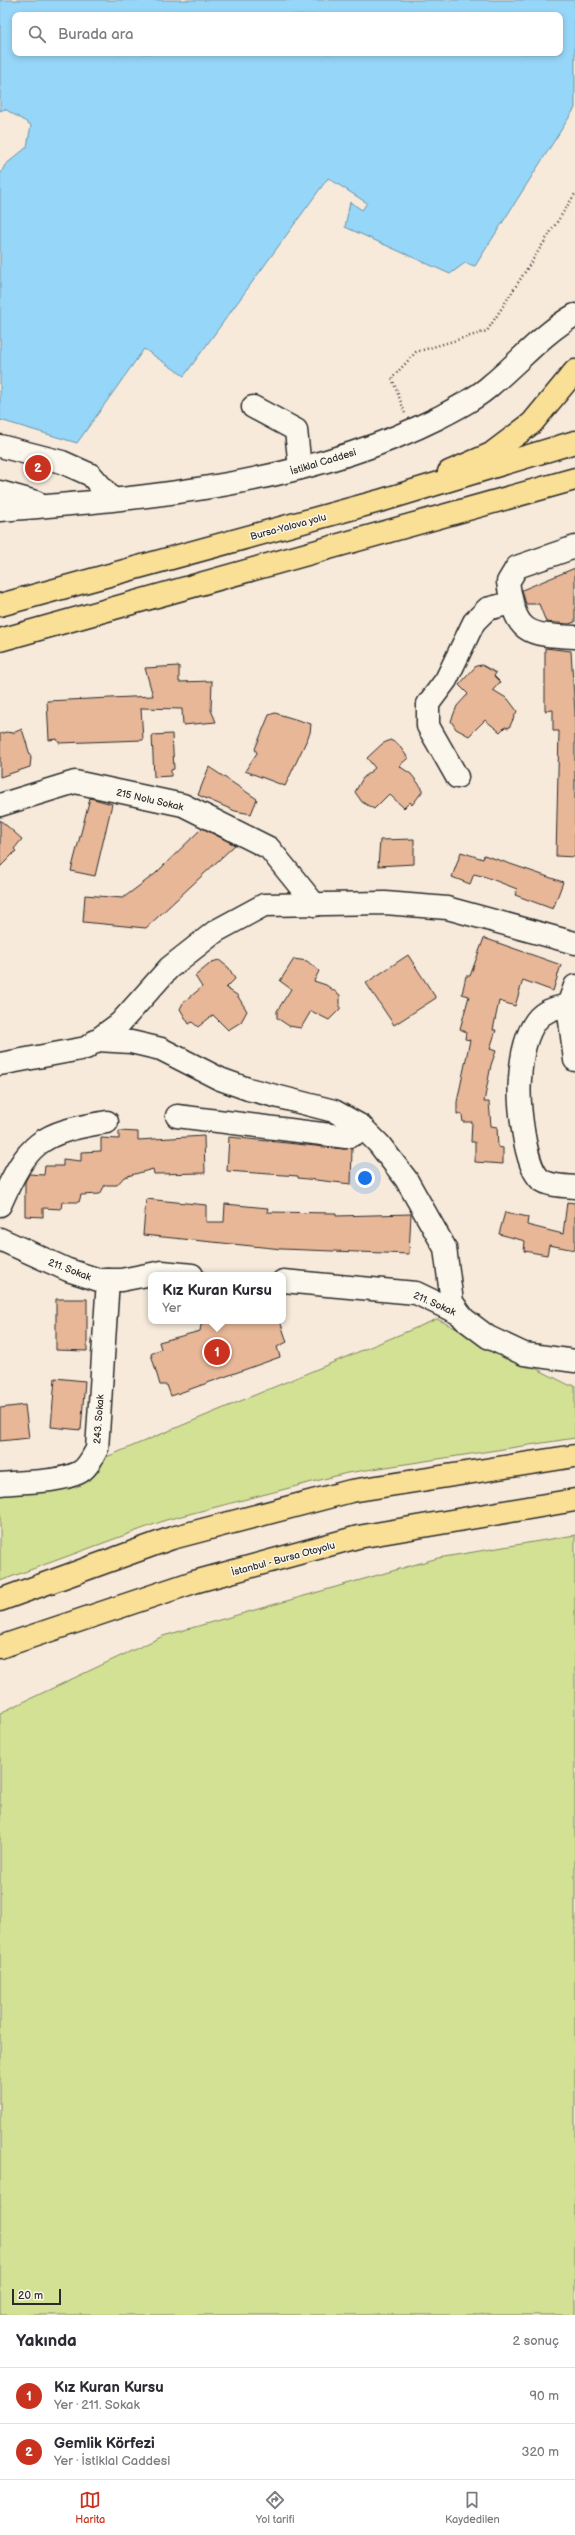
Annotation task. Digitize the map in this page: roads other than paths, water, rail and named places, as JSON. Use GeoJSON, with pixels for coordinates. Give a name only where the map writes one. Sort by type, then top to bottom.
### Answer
{"type":"FeatureCollection","features":[{"type":"Feature","properties":{"kind":"main road"},"geometry":{"type":"LineString","coordinates":[[383,500],[491,454],[532,423],[575,371]]}},
{"type":"Feature","properties":{"kind":"main road","name":"Bursa-Yalova yolu"},"geometry":{"type":"LineString","coordinates":[[0,605],[383,500],[575,442]]}},
{"type":"Feature","properties":{"kind":"main road"},"geometry":{"type":"LineString","coordinates":[[0,640],[575,479]]}},
{"type":"Feature","properties":{"kind":"main road"},"geometry":{"type":"LineString","coordinates":[[518,494],[575,486]]}},
{"type":"Feature","properties":{"kind":"main road"},"geometry":{"type":"LineString","coordinates":[[0,1600],[172,1538],[351,1491],[575,1456]]}},
{"type":"Feature","properties":{"kind":"main road","name":"İstanbul - Bursa Otoyolu"},"geometry":{"type":"LineString","coordinates":[[0,1648],[194,1582],[358,1537],[575,1500]]}},
{"type":"Feature","properties":{"kind":"main road"},"geometry":{"type":"LineString","coordinates":[[0,1661],[194,1582]]}},
{"type":"Feature","properties":{"kind":"street","name":"İstiklal Caddesi"},"geometry":{"type":"LineString","coordinates":[[0,510],[48,506],[276,475],[378,444],[439,418],[490,386],[570,321]]}},
{"type":"Feature","properties":{"kind":"street"},"geometry":{"type":"LineString","coordinates":[[253,407],[296,430],[300,468]]}},
{"type":"Feature","properties":{"kind":"street"},"geometry":{"type":"LineString","coordinates":[[0,446],[62,462],[91,475],[111,498]]}},
{"type":"Feature","properties":{"kind":"street"},"geometry":{"type":"LineString","coordinates":[[0,492],[48,506]]}},
{"type":"Feature","properties":{"kind":"street"},"geometry":{"type":"LineString","coordinates":[[575,547],[517,567],[508,582],[511,603],[517,620],[532,632],[575,637]]}},
{"type":"Feature","properties":{"kind":"street"},"geometry":{"type":"LineString","coordinates":[[457,777],[428,726],[428,704],[446,680],[474,622],[487,610],[511,603]]}},
{"type":"Feature","properties":{"kind":"street","name":"215 Nolu Sokak"},"geometry":{"type":"LineString","coordinates":[[0,805],[75,782],[183,805],[269,848],[315,905]]}},
{"type":"Feature","properties":{"kind":"street"},"geometry":{"type":"LineString","coordinates":[[0,1064],[86,1048],[120,1023],[169,968],[216,931],[264,905],[385,903],[447,908],[575,943]]}},
{"type":"Feature","properties":{"kind":"street"},"geometry":{"type":"LineString","coordinates":[[575,1060],[572,996],[546,1011],[536,1021],[527,1041],[519,1081],[522,1120],[533,1171],[541,1180],[575,1187]]}},
{"type":"Feature","properties":{"kind":"street"},"geometry":{"type":"LineString","coordinates":[[97,1040],[131,1042],[161,1049],[220,1079],[248,1089],[334,1111],[361,1126],[379,1144],[406,1180],[445,1248],[452,1302],[460,1314]]}},
{"type":"Feature","properties":{"kind":"street"},"geometry":{"type":"LineString","coordinates":[[177,1116],[341,1137],[354,1134],[361,1126]]}},
{"type":"Feature","properties":{"kind":"street"},"geometry":{"type":"LineString","coordinates":[[0,1205],[17,1168],[42,1141],[65,1130],[108,1122]]}},
{"type":"Feature","properties":{"kind":"street","name":"211. Sokak"},"geometry":{"type":"LineString","coordinates":[[0,1239],[68,1270],[99,1280],[148,1274]]}},
{"type":"Feature","properties":{"kind":"street","name":"243. Sokak"},"geometry":{"type":"LineString","coordinates":[[0,1484],[57,1478],[78,1473],[89,1464],[96,1449],[108,1280]]}},
{"type":"Feature","properties":{"kind":"street","name":"211. Sokak"},"geometry":{"type":"LineString","coordinates":[[286,1281],[416,1293],[460,1314],[488,1337],[524,1354],[575,1362]]}},
{"type":"Feature","properties":{"kind":"water"},"geometry":{"type":"Polygon","coordinates":[[[0,0],[575,0],[575,108],[475,266],[465,263],[450,274],[345,227],[350,202],[362,210],[367,203],[328,178],[184,376],[144,349],[77,443],[0,420],[0,175],[5,165],[27,147],[31,125],[5,109],[0,111],[0,0]]]}},
{"type":"Feature","properties":{"kind":"place","name":"Gemlik Körfezi"},"geometry":{"type":"Point","coordinates":[38,468]}},
{"type":"Feature","properties":{"kind":"place","name":"Kız Kuran Kursu"},"geometry":{"type":"Point","coordinates":[217,1352]}}]}
